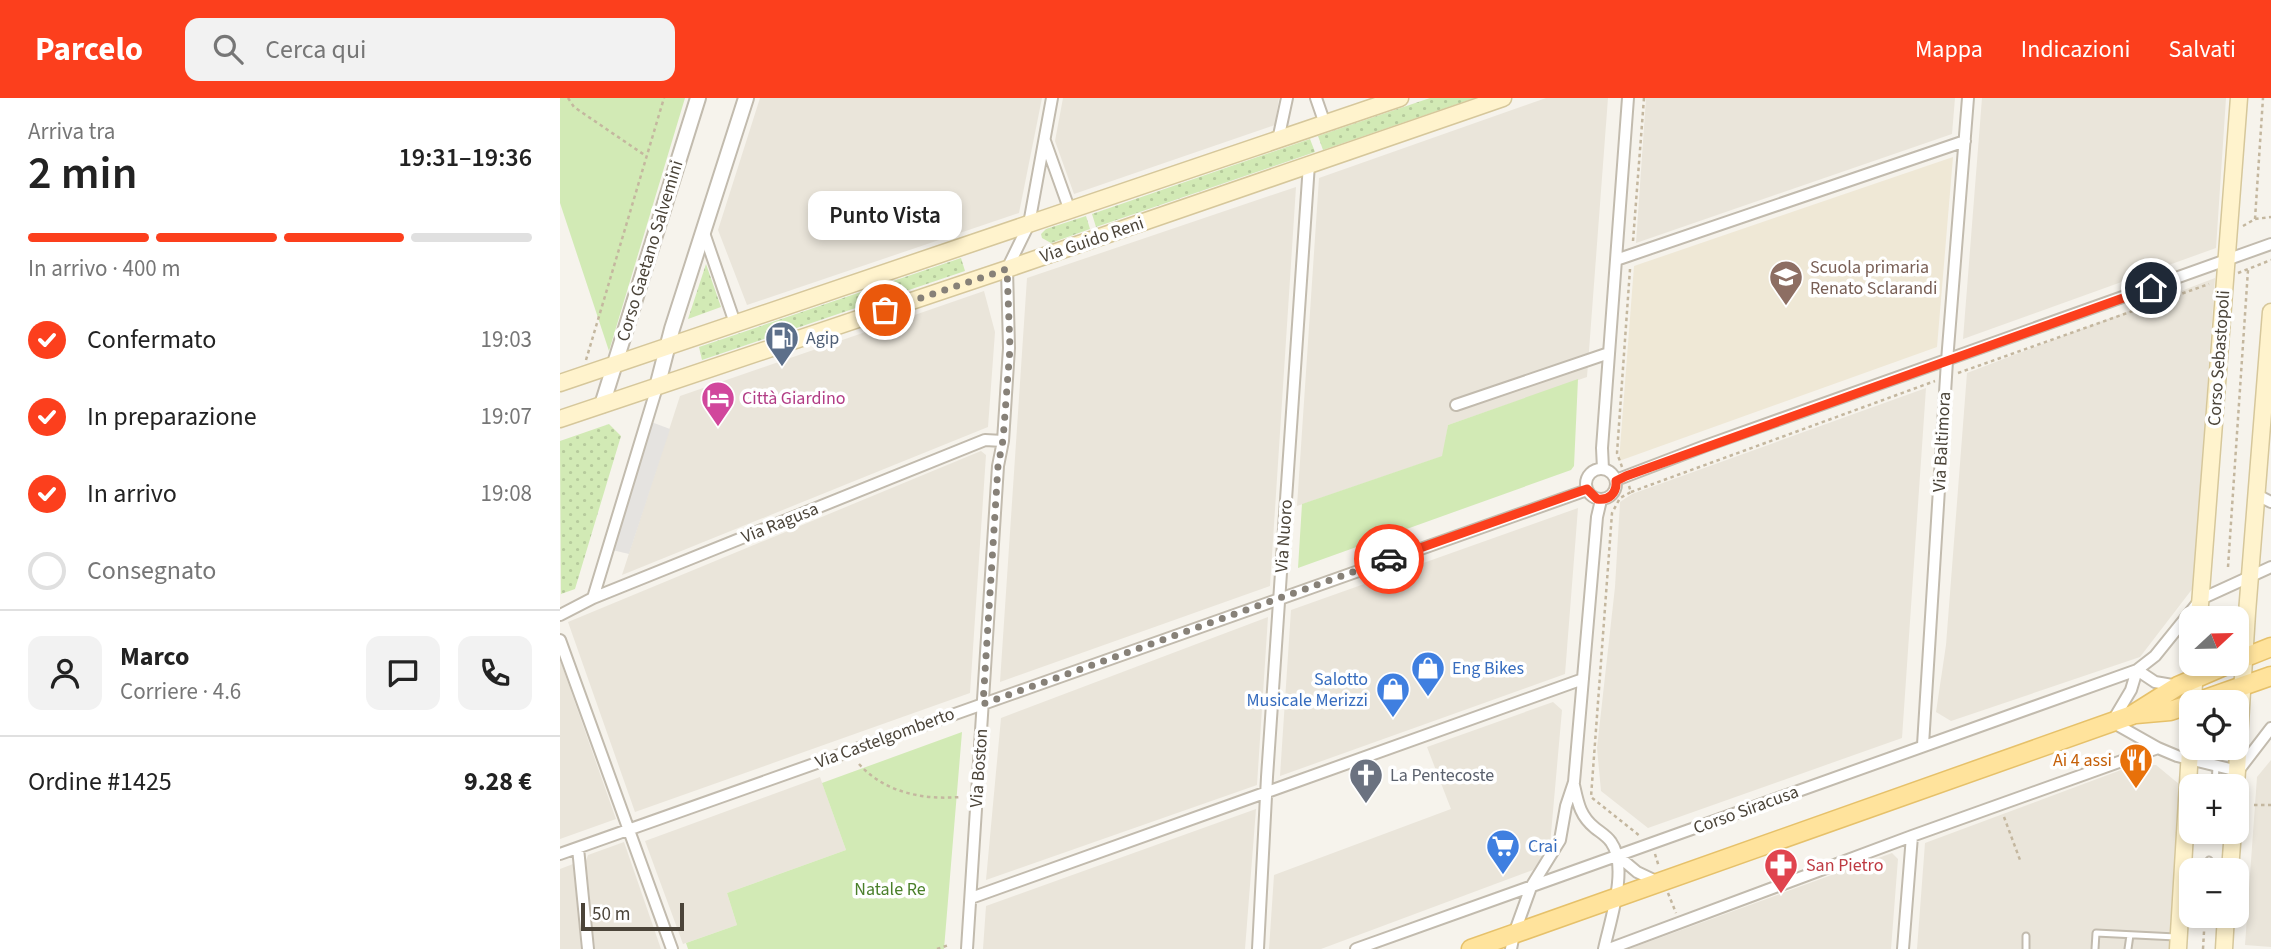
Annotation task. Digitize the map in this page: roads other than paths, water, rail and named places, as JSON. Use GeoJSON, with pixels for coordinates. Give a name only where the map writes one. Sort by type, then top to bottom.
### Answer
{"type":"FeatureCollection","features":[{"type":"Feature","properties":{"kind":"main road","name":"Via Guido Reni"},"geometry":{"type":"LineString","coordinates":[[560,383],[1400,98]]}},
{"type":"Feature","properties":{"kind":"main road","name":"Via Guido Reni"},"geometry":{"type":"LineString","coordinates":[[560,419],[1503,98]]}},
{"type":"Feature","properties":{"kind":"main road","name":"Corso Sebastopoli"},"geometry":{"type":"LineString","coordinates":[[2200,606],[2239,98]]}},
{"type":"Feature","properties":{"kind":"main road"},"geometry":{"type":"LineString","coordinates":[[2246,606],[2264,498],[2271,312]]}},
{"type":"Feature","properties":{"kind":"main road"},"geometry":{"type":"LineString","coordinates":[[2249,656],[2271,647]]}},
{"type":"Feature","properties":{"kind":"main road"},"geometry":{"type":"LineString","coordinates":[[2132,715],[2189,676]]}},
{"type":"Feature","properties":{"kind":"main road"},"geometry":{"type":"LineString","coordinates":[[2237,774],[2243,685],[2241,676]]}},
{"type":"Feature","properties":{"kind":"main road"},"geometry":{"type":"LineString","coordinates":[[2229,690],[2271,676]]}},
{"type":"Feature","properties":{"kind":"main road"},"geometry":{"type":"LineString","coordinates":[[1471,949],[1513,941],[1616,897],[2132,715],[2179,707]]}},
{"type":"Feature","properties":{"kind":"main road"},"geometry":{"type":"LineString","coordinates":[[2190,760],[2191,858]]}},
{"type":"Feature","properties":{"kind":"main road"},"geometry":{"type":"LineString","coordinates":[[2224,949],[2225,928]]}},
{"type":"Feature","properties":{"kind":"street","name":"Corso Gaetano Salvemini"},"geometry":{"type":"LineString","coordinates":[[602,405],[698,98]]}},
{"type":"Feature","properties":{"kind":"street"},"geometry":{"type":"LineString","coordinates":[[593,598],[703,229],[746,98]]}},
{"type":"Feature","properties":{"kind":"street","name":"Via Boston"},"geometry":{"type":"LineString","coordinates":[[967,949],[998,466],[1003,440],[1010,348],[1007,269],[1029,223],[1052,98]]}},
{"type":"Feature","properties":{"kind":"street"},"geometry":{"type":"LineString","coordinates":[[1278,140],[1287,98]]}},
{"type":"Feature","properties":{"kind":"street"},"geometry":{"type":"LineString","coordinates":[[1316,98],[1325,124]]}},
{"type":"Feature","properties":{"kind":"street"},"geometry":{"type":"LineString","coordinates":[[1603,469],[1602,448],[1628,98]]}},
{"type":"Feature","properties":{"kind":"street","name":"Via Baltimora"},"geometry":{"type":"LineString","coordinates":[[1923,745],[1947,361],[1968,98]]}},
{"type":"Feature","properties":{"kind":"street"},"geometry":{"type":"LineString","coordinates":[[1045,139],[1070,211]]}},
{"type":"Feature","properties":{"kind":"street"},"geometry":{"type":"LineString","coordinates":[[1616,260],[1965,141]]}},
{"type":"Feature","properties":{"kind":"street","name":"Via Nuoro"},"geometry":{"type":"LineString","coordinates":[[1258,949],[1266,793],[1309,164]]}},
{"type":"Feature","properties":{"kind":"street"},"geometry":{"type":"LineString","coordinates":[[703,229],[735,323]]}},
{"type":"Feature","properties":{"kind":"street"},"geometry":{"type":"LineString","coordinates":[[1616,481],[1705,446],[2271,244]]}},
{"type":"Feature","properties":{"kind":"street"},"geometry":{"type":"LineString","coordinates":[[1456,405],[1609,353]]}},
{"type":"Feature","properties":{"kind":"street","name":"Via Ragusa"},"geometry":{"type":"LineString","coordinates":[[560,615],[593,598],[985,440],[1003,440]]}},
{"type":"Feature","properties":{"kind":"street"},"geometry":{"type":"LineString","coordinates":[[1603,469],[1612,474],[1616,481],[1614,493],[1601,500],[1591,496],[1587,489],[1586,482],[1591,473],[1603,469]]}},
{"type":"Feature","properties":{"kind":"street","name":"Via Castelgomberto"},"geometry":{"type":"LineString","coordinates":[[560,854],[1587,489]]}},
{"type":"Feature","properties":{"kind":"street"},"geometry":{"type":"LineString","coordinates":[[1513,941],[1531,887],[1560,840],[1566,806],[1574,782],[1597,517],[1601,500]]}},
{"type":"Feature","properties":{"kind":"street","name":"Corso Siracusa"},"geometry":{"type":"LineString","coordinates":[[1356,949],[2137,670],[2155,656],[2201,598],[2271,567]]}},
{"type":"Feature","properties":{"kind":"street"},"geometry":{"type":"LineString","coordinates":[[560,640],[672,949]]}},
{"type":"Feature","properties":{"kind":"street"},"geometry":{"type":"LineString","coordinates":[[2137,670],[2155,682],[2189,676]]}},
{"type":"Feature","properties":{"kind":"street","name":"Corso Siracusa"},"geometry":{"type":"LineString","coordinates":[[2112,722],[2131,690],[2137,670]]}},
{"type":"Feature","properties":{"kind":"street"},"geometry":{"type":"LineString","coordinates":[[971,898],[1583,679]]}},
{"type":"Feature","properties":{"kind":"street"},"geometry":{"type":"LineString","coordinates":[[2112,722],[2158,748],[2179,756]]}},
{"type":"Feature","properties":{"kind":"street"},"geometry":{"type":"LineString","coordinates":[[2240,774],[2271,728]]}},
{"type":"Feature","properties":{"kind":"street"},"geometry":{"type":"LineString","coordinates":[[1606,949],[2158,748]]}},
{"type":"Feature","properties":{"kind":"street"},"geometry":{"type":"LineString","coordinates":[[2190,760],[2216,766],[2230,774]]}},
{"type":"Feature","properties":{"kind":"street"},"geometry":{"type":"LineString","coordinates":[[1574,782],[1585,820],[1611,842],[1618,856],[1637,872],[1658,882]]}},
{"type":"Feature","properties":{"kind":"street"},"geometry":{"type":"LineString","coordinates":[[1903,949],[1912,836]]}},
{"type":"Feature","properties":{"kind":"street"},"geometry":{"type":"LineString","coordinates":[[578,848],[588,949]]}},
{"type":"Feature","properties":{"kind":"street"},"geometry":{"type":"LineString","coordinates":[[1606,949],[1616,897],[1618,856]]}},
{"type":"Feature","properties":{"kind":"lane"},"geometry":{"type":"LineString","coordinates":[[2216,766],[2216,774]]}},
{"type":"Feature","properties":{"kind":"lane"},"geometry":{"type":"LineString","coordinates":[[2095,949],[2096,933],[2179,943]]}},
{"type":"Feature","properties":{"kind":"lane"},"geometry":{"type":"LineString","coordinates":[[2128,949],[2130,935]]}},
{"type":"Feature","properties":{"kind":"lane"},"geometry":{"type":"LineString","coordinates":[[2026,936],[2026,949]]}},
{"type":"Feature","properties":{"kind":"place","name":"Scuola primaria Renato Sclarandi"},"geometry":{"type":"Point","coordinates":[1786,307]}},
{"type":"Feature","properties":{"kind":"place","name":"Punto Vista"},"geometry":{"type":"Point","coordinates":[885,310]}},
{"type":"Feature","properties":{"kind":"place","name":"Agip"},"geometry":{"type":"Point","coordinates":[782,368]}},
{"type":"Feature","properties":{"kind":"place","name":"Città Giardino"},"geometry":{"type":"Point","coordinates":[718,428]}},
{"type":"Feature","properties":{"kind":"place","name":"Eng Bikes"},"geometry":{"type":"Point","coordinates":[1428,698]}},
{"type":"Feature","properties":{"kind":"place","name":"Salotto Musicale Merizzi"},"geometry":{"type":"Point","coordinates":[1393,719]}},
{"type":"Feature","properties":{"kind":"place","name":"Ai 4 assi"},"geometry":{"type":"Point","coordinates":[2136,790]}},
{"type":"Feature","properties":{"kind":"place","name":"La Pentecoste"},"geometry":{"type":"Point","coordinates":[1366,805]}},
{"type":"Feature","properties":{"kind":"place","name":"Crai"},"geometry":{"type":"Point","coordinates":[1503,876]}},
{"type":"Feature","properties":{"kind":"place","name":"San Pietro"},"geometry":{"type":"Point","coordinates":[1781,895]}},
{"type":"Feature","properties":{"kind":"park label","name":"Natale Re"},"geometry":{"type":"Point","coordinates":[890,889]}}]}
